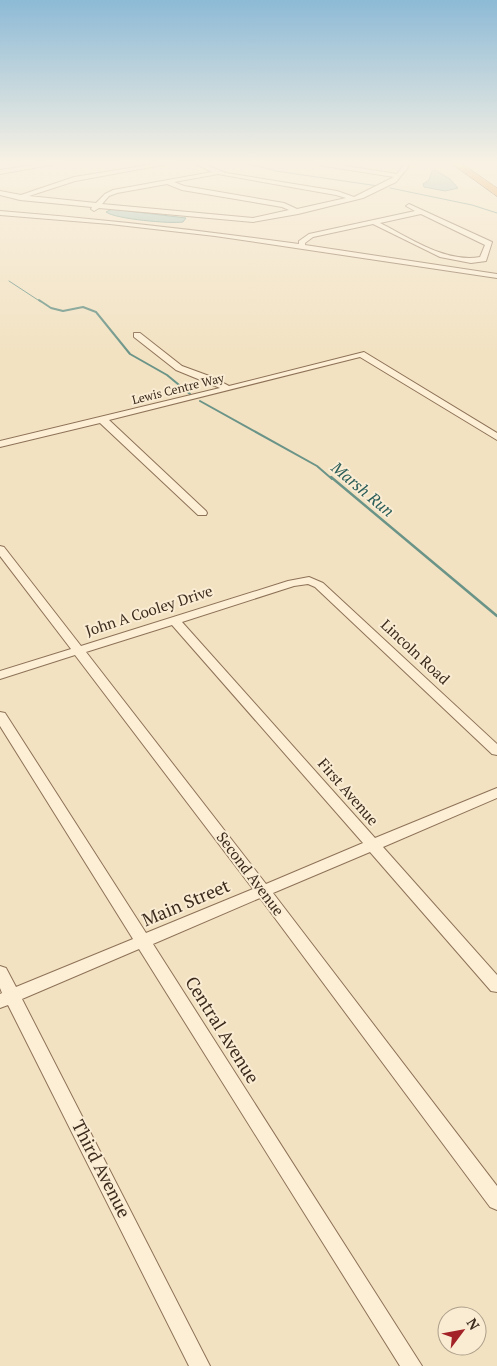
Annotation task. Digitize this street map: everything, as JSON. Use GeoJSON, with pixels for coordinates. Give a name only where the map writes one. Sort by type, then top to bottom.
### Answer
{"type":"FeatureCollection","features":[{"type":"Feature","properties":{"kind":"street"},"geometry":{"type":"LineString","coordinates":[[153,227],[304,243],[497,276]]}},
{"type":"Feature","properties":{"kind":"street"},"geometry":{"type":"LineString","coordinates":[[186,230],[190,227]]}},
{"type":"Feature","properties":{"kind":"street"},"geometry":{"type":"LineString","coordinates":[[304,243],[311,235],[351,227]]}},
{"type":"Feature","properties":{"kind":"street"},"geometry":{"type":"LineString","coordinates":[[383,227],[442,256],[454,259],[484,259],[489,244],[452,227]]}},
{"type":"Feature","properties":{"kind":"street"},"geometry":{"type":"LineString","coordinates":[[480,273],[477,277],[478,279],[497,284]]}},
{"type":"Feature","properties":{"kind":"street"},"geometry":{"type":"LineString","coordinates":[[137,335],[179,368],[209,379],[228,390]]}},
{"type":"Feature","properties":{"kind":"street","name":"Lewis Centre Way"},"geometry":{"type":"LineString","coordinates":[[0,444],[228,390],[361,354],[497,437]]}},
{"type":"Feature","properties":{"kind":"street"},"geometry":{"type":"LineString","coordinates":[[103,420],[202,513]]}},
{"type":"Feature","properties":{"kind":"street","name":"Second Avenue"},"geometry":{"type":"LineString","coordinates":[[0,549],[79,650],[497,1201]]}},
{"type":"Feature","properties":{"kind":"street","name":"John A Cooley Drive"},"geometry":{"type":"LineString","coordinates":[[0,675],[292,583],[309,580]]}},
{"type":"Feature","properties":{"kind":"street","name":"Lincoln Road"},"geometry":{"type":"LineString","coordinates":[[309,580],[319,585],[497,751]]}},
{"type":"Feature","properties":{"kind":"street","name":"First Avenue"},"geometry":{"type":"LineString","coordinates":[[174,620],[497,986]]}},
{"type":"Feature","properties":{"kind":"street","name":"Central Avenue"},"geometry":{"type":"LineString","coordinates":[[0,716],[412,1366]]}},
{"type":"Feature","properties":{"kind":"street","name":"Main Street"},"geometry":{"type":"LineString","coordinates":[[6,998],[497,793]]}},
{"type":"Feature","properties":{"kind":"street","name":"Third Avenue"},"geometry":{"type":"LineString","coordinates":[[0,972],[6,998],[200,1366]]}},
{"type":"Feature","properties":{"kind":"waterway","name":"Marsh Run"},"geometry":{"type":"LineString","coordinates":[[9,281],[41,302]]}},
{"type":"Feature","properties":{"kind":"waterway","name":"Marsh Run"},"geometry":{"type":"LineString","coordinates":[[39,300],[51,308],[63,311],[83,307],[96,312],[130,354],[167,375],[190,394]]}},
{"type":"Feature","properties":{"kind":"waterway","name":"Marsh Run"},"geometry":{"type":"LineString","coordinates":[[200,401],[317,466],[332,479]]}},
{"type":"Feature","properties":{"kind":"waterway","name":"Marsh Run"},"geometry":{"type":"LineString","coordinates":[[331,477],[497,616]]}}]}
